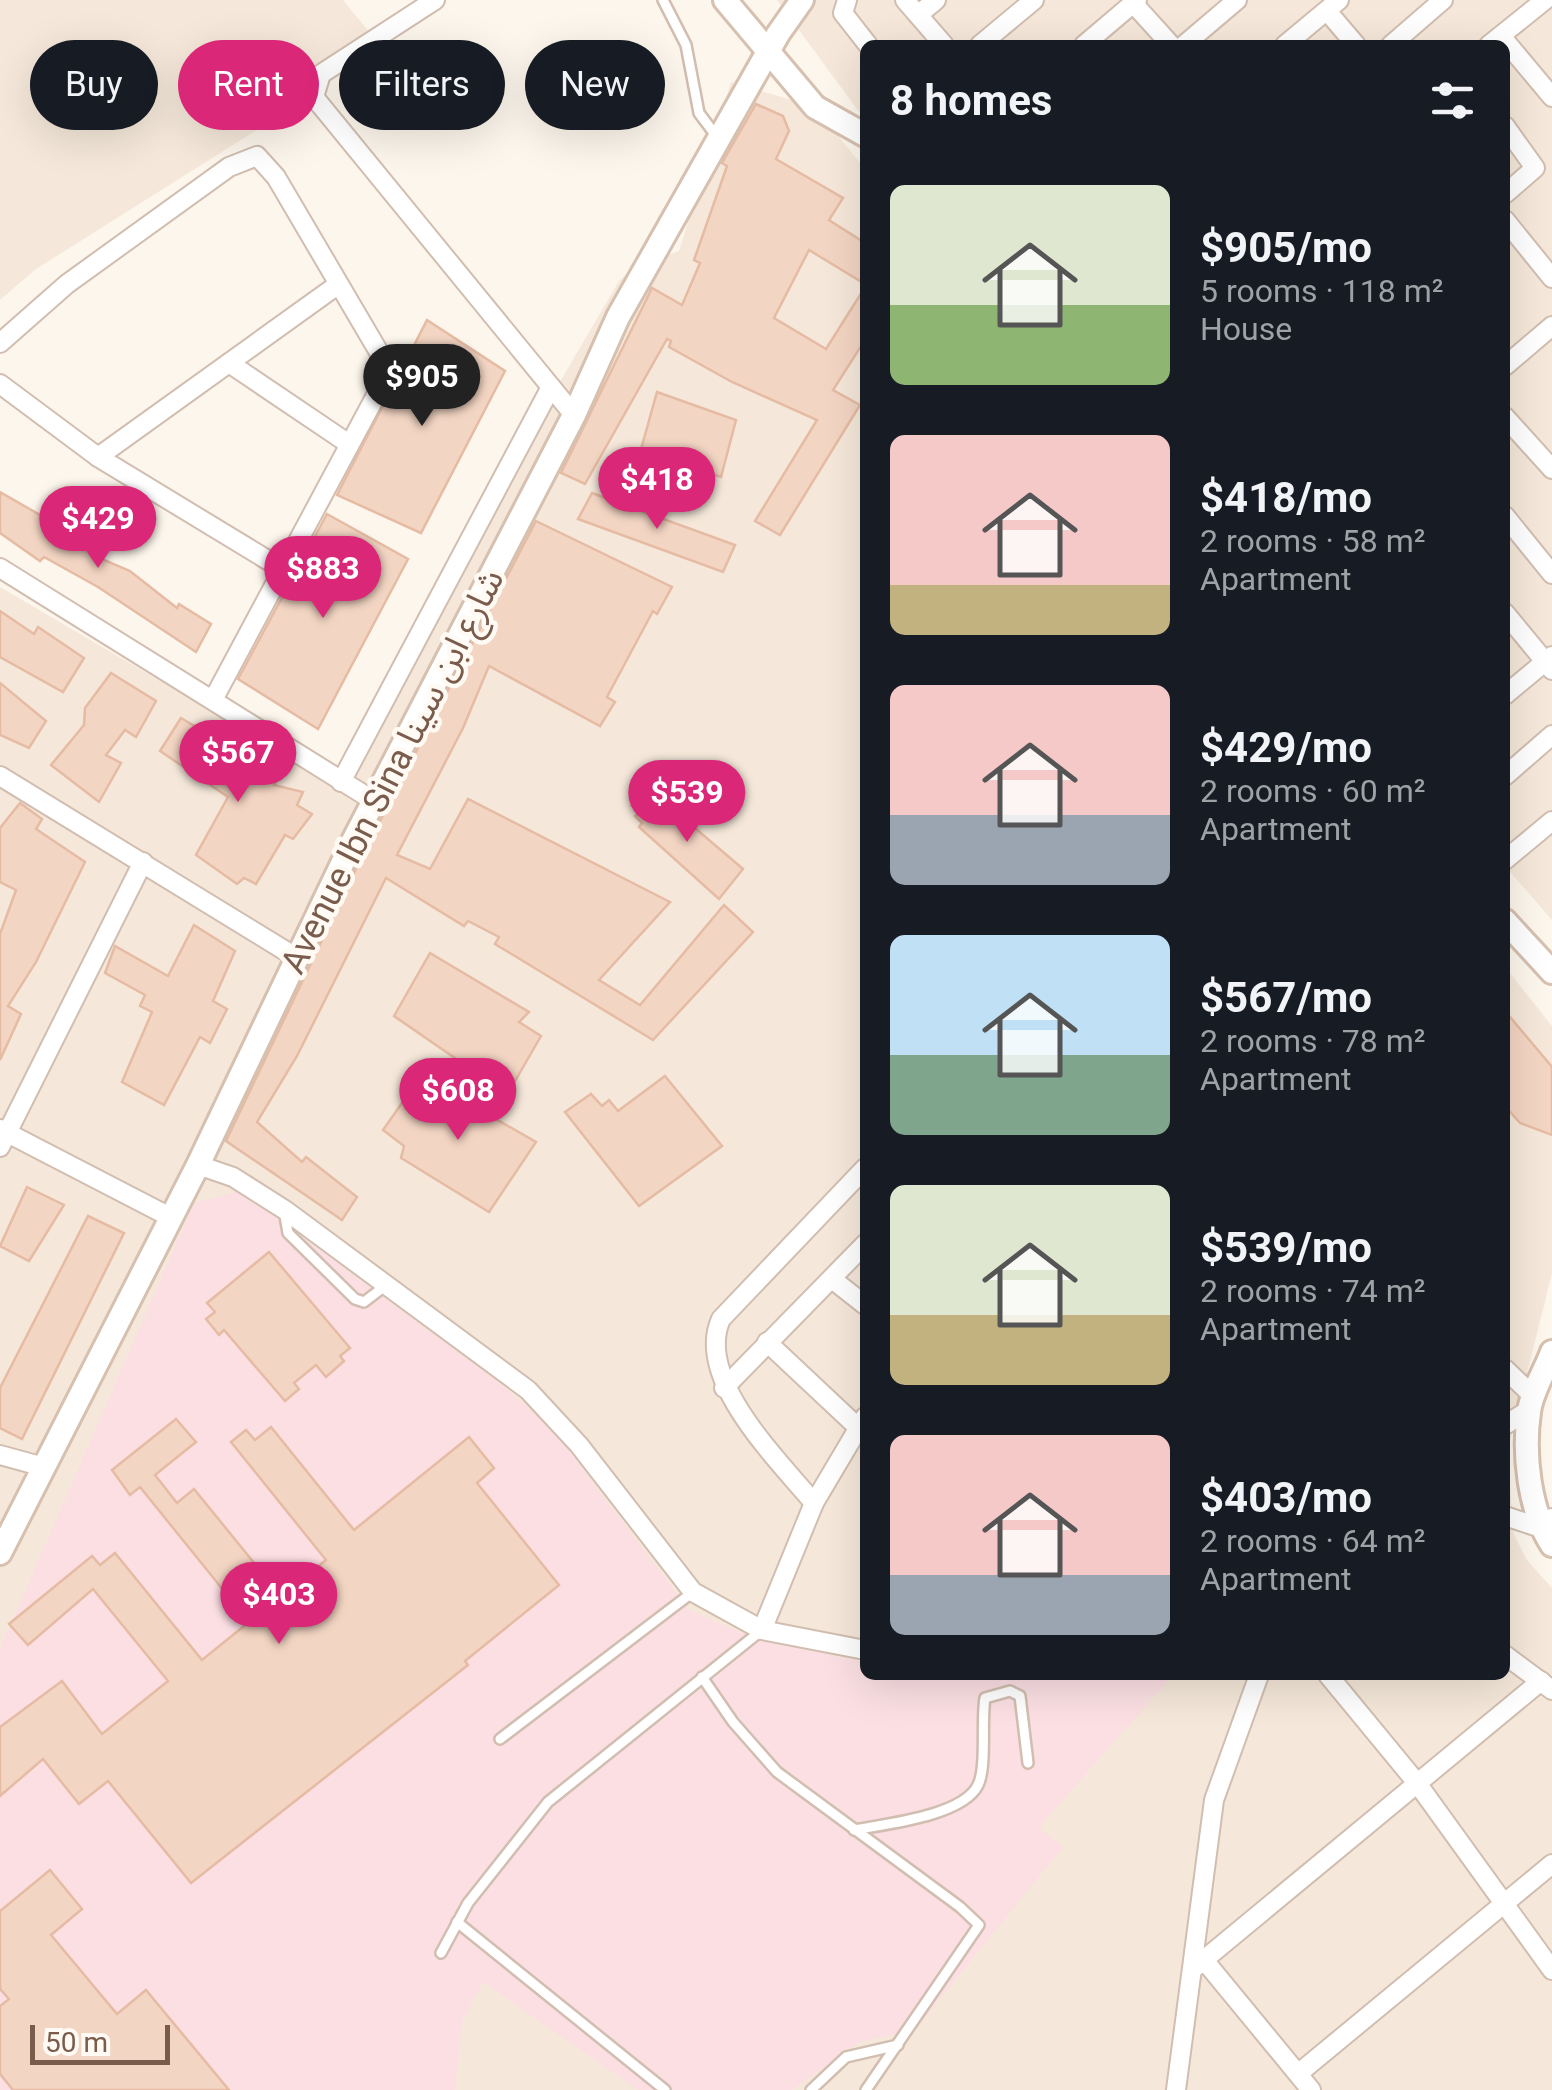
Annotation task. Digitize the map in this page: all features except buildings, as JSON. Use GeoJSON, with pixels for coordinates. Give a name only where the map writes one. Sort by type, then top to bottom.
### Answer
{"type":"FeatureCollection","features":[{"type":"Feature","properties":{"kind":"street"},"geometry":{"type":"LineString","coordinates":[[435,0],[321,74],[314,97],[574,415]]}},
{"type":"Feature","properties":{"kind":"street"},"geometry":{"type":"LineString","coordinates":[[725,0],[815,107],[860,132]]}},
{"type":"Feature","properties":{"kind":"street","name":"Avenue Ibn Sina شارع ابن سينا"},"geometry":{"type":"LineString","coordinates":[[0,1553],[198,1164],[374,801],[574,415],[618,317],[768,52],[802,0]]}},
{"type":"Feature","properties":{"kind":"street"},"geometry":{"type":"LineString","coordinates":[[847,0],[843,13],[864,40]]}},
{"type":"Feature","properties":{"kind":"street"},"geometry":{"type":"LineString","coordinates":[[905,0],[940,40]]}},
{"type":"Feature","properties":{"kind":"street"},"geometry":{"type":"LineString","coordinates":[[918,15],[936,0]]}},
{"type":"Feature","properties":{"kind":"street"},"geometry":{"type":"LineString","coordinates":[[986,40],[1034,0]]}},
{"type":"Feature","properties":{"kind":"street"},"geometry":{"type":"LineString","coordinates":[[1190,40],[1237,0]]}},
{"type":"Feature","properties":{"kind":"street"},"geometry":{"type":"LineString","coordinates":[[1397,40],[1444,0]]}},
{"type":"Feature","properties":{"kind":"street"},"geometry":{"type":"LineString","coordinates":[[1496,40],[1545,0]]}},
{"type":"Feature","properties":{"kind":"street"},"geometry":{"type":"LineString","coordinates":[[1090,40],[1135,2],[1167,40]]}},
{"type":"Feature","properties":{"kind":"street"},"geometry":{"type":"LineString","coordinates":[[1292,40],[1333,5],[1353,40]]}},
{"type":"Feature","properties":{"kind":"street"},"geometry":{"type":"LineString","coordinates":[[1510,56],[1552,97]]}},
{"type":"Feature","properties":{"kind":"street"},"geometry":{"type":"LineString","coordinates":[[1510,133],[1535,168],[1510,190]]}},
{"type":"Feature","properties":{"kind":"street"},"geometry":{"type":"LineString","coordinates":[[0,343],[100,260],[230,167],[257,156],[276,177],[336,286],[383,360],[380,388],[214,698]]}},
{"type":"Feature","properties":{"kind":"street"},"geometry":{"type":"LineString","coordinates":[[1510,229],[1552,278]]}},
{"type":"Feature","properties":{"kind":"street"},"geometry":{"type":"LineString","coordinates":[[98,457],[336,286]]}},
{"type":"Feature","properties":{"kind":"street"},"geometry":{"type":"LineString","coordinates":[[1510,362],[1552,326]]}},
{"type":"Feature","properties":{"kind":"street"},"geometry":{"type":"LineString","coordinates":[[229,363],[350,444]]}},
{"type":"Feature","properties":{"kind":"street"},"geometry":{"type":"LineString","coordinates":[[0,384],[98,457],[284,570]]}},
{"type":"Feature","properties":{"kind":"street"},"geometry":{"type":"LineString","coordinates":[[340,782],[551,387]]}},
{"type":"Feature","properties":{"kind":"street"},"geometry":{"type":"LineString","coordinates":[[1510,431],[1552,469]]}},
{"type":"Feature","properties":{"kind":"street"},"geometry":{"type":"LineString","coordinates":[[1510,522],[1552,574]]}},
{"type":"Feature","properties":{"kind":"street"},"geometry":{"type":"LineString","coordinates":[[0,568],[374,801]]}},
{"type":"Feature","properties":{"kind":"street"},"geometry":{"type":"LineString","coordinates":[[1510,619],[1549,662],[1510,691]]}},
{"type":"Feature","properties":{"kind":"street"},"geometry":{"type":"LineString","coordinates":[[1510,772],[1552,735]]}},
{"type":"Feature","properties":{"kind":"street"},"geometry":{"type":"LineString","coordinates":[[0,778],[298,958]]}},
{"type":"Feature","properties":{"kind":"street"},"geometry":{"type":"LineString","coordinates":[[1510,856],[1552,821]]}},
{"type":"Feature","properties":{"kind":"street"},"geometry":{"type":"LineString","coordinates":[[143,862],[2,1136],[170,1217]]}},
{"type":"Feature","properties":{"kind":"street"},"geometry":{"type":"LineString","coordinates":[[1510,927],[1552,972]]}},
{"type":"Feature","properties":{"kind":"street"},"geometry":{"type":"LineString","coordinates":[[198,1164],[233,1177],[284,1210],[528,1390],[579,1445],[693,1592],[762,1630],[860,1649]]}},
{"type":"Feature","properties":{"kind":"street"},"geometry":{"type":"LineString","coordinates":[[814,1503],[724,1388],[715,1349],[722,1319],[860,1173]]}},
{"type":"Feature","properties":{"kind":"street"},"geometry":{"type":"LineString","coordinates":[[724,1388],[860,1249]]}},
{"type":"Feature","properties":{"kind":"street"},"geometry":{"type":"LineString","coordinates":[[832,1279],[860,1301]]}},
{"type":"Feature","properties":{"kind":"street"},"geometry":{"type":"LineString","coordinates":[[767,1342],[860,1424]]}},
{"type":"Feature","properties":{"kind":"street"},"geometry":{"type":"LineString","coordinates":[[1548,1530],[1531,1484],[1531,1404],[1552,1352]]}},
{"type":"Feature","properties":{"kind":"street"},"geometry":{"type":"LineString","coordinates":[[1510,1375],[1531,1404]]}},
{"type":"Feature","properties":{"kind":"street"},"geometry":{"type":"LineString","coordinates":[[1510,1421],[1531,1404]]}},
{"type":"Feature","properties":{"kind":"street"},"geometry":{"type":"LineString","coordinates":[[762,1630],[814,1503],[860,1429]]}},
{"type":"Feature","properties":{"kind":"street"},"geometry":{"type":"LineString","coordinates":[[0,1455],[44,1467]]}},
{"type":"Feature","properties":{"kind":"street"},"geometry":{"type":"LineString","coordinates":[[1510,1518],[1548,1530]]}},
{"type":"Feature","properties":{"kind":"street"},"geometry":{"type":"LineString","coordinates":[[1199,1964],[1418,1783],[1546,1685],[1510,1659]]}},
{"type":"Feature","properties":{"kind":"street"},"geometry":{"type":"LineString","coordinates":[[1176,2090],[1199,1964],[1214,1800],[1257,1680]]}},
{"type":"Feature","properties":{"kind":"street"},"geometry":{"type":"LineString","coordinates":[[1332,1680],[1418,1783],[1508,1902],[1552,1970]]}},
{"type":"Feature","properties":{"kind":"street"},"geometry":{"type":"LineString","coordinates":[[1299,2073],[1552,1864]]}},
{"type":"Feature","properties":{"kind":"street"},"geometry":{"type":"LineString","coordinates":[[1199,1964],[1311,2090]]}},
{"type":"Feature","properties":{"kind":"lane"},"geometry":{"type":"LineString","coordinates":[[663,0],[686,45],[699,113],[719,139]]}},
{"type":"Feature","properties":{"kind":"lane"},"geometry":{"type":"LineString","coordinates":[[284,1210],[288,1234],[355,1299],[364,1302],[387,1284]]}},
{"type":"Feature","properties":{"kind":"lane"},"geometry":{"type":"LineString","coordinates":[[500,1739],[693,1592]]}},
{"type":"Feature","properties":{"kind":"lane"},"geometry":{"type":"LineString","coordinates":[[441,1953],[483,1881],[548,1802],[762,1630]]}},
{"type":"Feature","properties":{"kind":"lane"},"geometry":{"type":"LineString","coordinates":[[702,1677],[733,1722],[777,1772],[979,1925],[866,2090]]}},
{"type":"Feature","properties":{"kind":"lane"},"geometry":{"type":"LineString","coordinates":[[854,1830],[940,1812],[966,1799],[979,1784],[984,1698],[1010,1692],[1020,1696],[1028,1763]]}},
{"type":"Feature","properties":{"kind":"lane"},"geometry":{"type":"LineString","coordinates":[[458,1922],[665,2090]]}},
{"type":"Feature","properties":{"kind":"lane"},"geometry":{"type":"LineString","coordinates":[[811,2090],[846,2057],[898,2044]]}},
{"type":"Feature","properties":{"kind":"shaded area"},"geometry":{"type":"Polygon","coordinates":[[[0,0],[343,0],[374,38],[339,40],[339,67],[319,84],[319,40],[178,40],[178,130],[257,130],[36,269],[0,300],[0,0]]]}},
{"type":"Feature","properties":{"kind":"shaded area"},"geometry":{"type":"Polygon","coordinates":[[[777,0],[1552,0],[1552,920],[1510,872],[1510,40],[860,40],[860,113],[777,0]]]}},
{"type":"Feature","properties":{"kind":"shaded area"},"geometry":{"type":"Polygon","coordinates":[[[731,82],[815,107],[860,163],[860,1680],[1510,1680],[1510,1483],[1513,1533],[1527,1560],[1552,1588],[1552,2090],[0,2090],[0,587],[348,791],[516,457],[619,281],[636,265],[679,251],[731,82]]]}},
{"type":"Feature","properties":{"kind":"shaded area"},"geometry":{"type":"Polygon","coordinates":[[[1510,973],[1552,1026],[1552,1273],[1510,1442],[1510,973]]]}},
{"type":"Feature","properties":{"kind":"shaded area"},"geometry":{"type":"Polygon","coordinates":[[[240,1191],[492,1377],[551,1427],[689,1610],[759,1640],[860,1661],[860,1680],[1169,1680],[1039,1827],[1063,1847],[915,2030],[859,2042],[792,2090],[638,2090],[483,1982],[462,2021],[455,2090],[0,2090],[0,1649],[194,1203],[240,1191]]]}}]}
